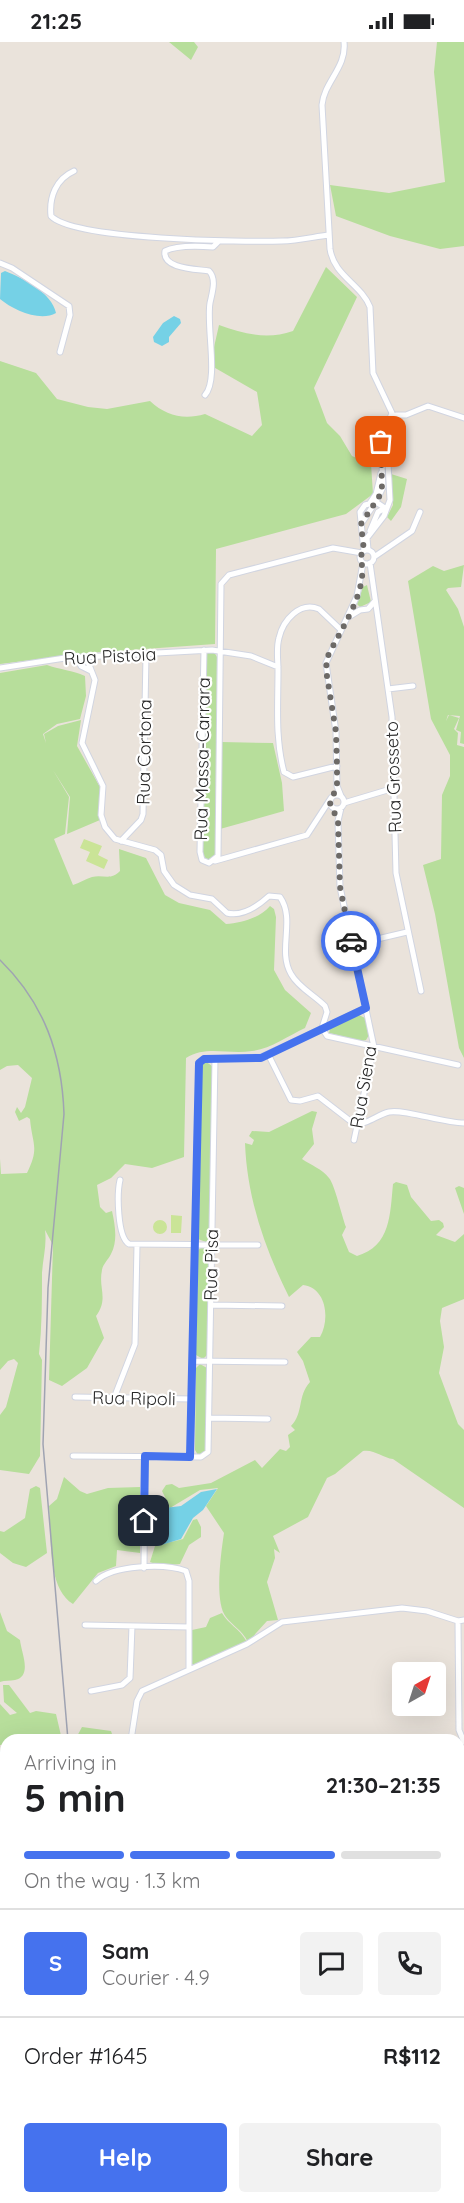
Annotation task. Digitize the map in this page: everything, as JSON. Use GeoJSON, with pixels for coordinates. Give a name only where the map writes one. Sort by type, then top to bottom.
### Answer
{"type":"FeatureCollection","features":[{"type":"Feature","properties":{"kind":"street"},"geometry":{"type":"LineString","coordinates":[[344,42],[343,61],[322,99],[330,198],[328,235],[334,264],[366,298],[370,307],[373,373],[395,414],[384,443],[383,487],[361,524],[367,556]]}},
{"type":"Feature","properties":{"kind":"street"},"geometry":{"type":"LineString","coordinates":[[74,171],[63,177],[55,187],[51,213],[59,223],[113,232],[218,242],[284,241],[328,235]]}},
{"type":"Feature","properties":{"kind":"street"},"geometry":{"type":"LineString","coordinates":[[205,395],[212,384],[208,322],[214,278],[209,271],[174,265],[164,256],[165,251],[169,249],[213,247],[218,242]]}},
{"type":"Feature","properties":{"kind":"street"},"geometry":{"type":"LineString","coordinates":[[0,263],[12,268],[69,306],[70,315],[60,352]]}},
{"type":"Feature","properties":{"kind":"street"},"geometry":{"type":"LineString","coordinates":[[395,414],[428,406],[464,418]]}},
{"type":"Feature","properties":{"kind":"street"},"geometry":{"type":"LineString","coordinates":[[339,803],[336,732],[326,670],[327,658],[347,618],[361,582],[367,556],[367,538],[370,531],[381,522],[390,495],[383,464]]}},
{"type":"Feature","properties":{"kind":"street"},"geometry":{"type":"LineString","coordinates":[[374,502],[385,508]]}},
{"type":"Feature","properties":{"kind":"street"},"geometry":{"type":"LineString","coordinates":[[212,862],[218,853],[221,584],[226,577],[289,558],[333,548],[367,556],[384,549],[412,531],[420,512]]}},
{"type":"Feature","properties":{"kind":"street","name":"Rua Grosseto"},"geometry":{"type":"LineString","coordinates":[[367,556],[392,717],[396,873],[421,990]]}},
{"type":"Feature","properties":{"kind":"street"},"geometry":{"type":"LineString","coordinates":[[361,582],[372,583]]}},
{"type":"Feature","properties":{"kind":"street"},"geometry":{"type":"LineString","coordinates":[[347,618],[360,610],[368,609],[375,601]]}},
{"type":"Feature","properties":{"kind":"street"},"geometry":{"type":"LineString","coordinates":[[354,602],[360,610]]}},
{"type":"Feature","properties":{"kind":"street"},"geometry":{"type":"LineString","coordinates":[[337,766],[293,777],[284,772],[277,737],[278,667],[281,632],[298,609],[319,609],[340,629]]}},
{"type":"Feature","properties":{"kind":"street"},"geometry":{"type":"LineString","coordinates":[[368,609],[376,616]]}},
{"type":"Feature","properties":{"kind":"street","name":"Rua Pistoia"},"geometry":{"type":"LineString","coordinates":[[0,668],[86,657],[204,650],[251,656],[278,667]]}},
{"type":"Feature","properties":{"kind":"street","name":"Rua Massa-Carrara"},"geometry":{"type":"LineString","coordinates":[[204,650],[200,852],[202,860],[212,862]]}},
{"type":"Feature","properties":{"kind":"street","name":"Rua Cortona"},"geometry":{"type":"LineString","coordinates":[[121,841],[141,820],[143,814],[146,655]]}},
{"type":"Feature","properties":{"kind":"street"},"geometry":{"type":"LineString","coordinates":[[86,657],[95,682],[82,745],[103,786],[101,815],[110,835],[121,841],[155,850],[161,855],[165,871],[174,885],[190,895],[212,899],[227,913],[238,913],[256,908],[270,896],[280,897],[287,918],[286,964],[294,979],[325,1006],[327,1012],[322,1028]]}},
{"type":"Feature","properties":{"kind":"street"},"geometry":{"type":"LineString","coordinates":[[77,658],[81,666],[93,672]]}},
{"type":"Feature","properties":{"kind":"street"},"geometry":{"type":"LineString","coordinates":[[388,689],[413,686]]}},
{"type":"Feature","properties":{"kind":"street"},"geometry":{"type":"LineString","coordinates":[[337,786],[330,803],[339,803]]}},
{"type":"Feature","properties":{"kind":"street"},"geometry":{"type":"LineString","coordinates":[[322,813],[339,803],[394,788]]}},
{"type":"Feature","properties":{"kind":"street"},"geometry":{"type":"LineString","coordinates":[[212,862],[307,835],[332,797]]}},
{"type":"Feature","properties":{"kind":"street"},"geometry":{"type":"LineString","coordinates":[[332,797],[339,803]]}},
{"type":"Feature","properties":{"kind":"street","name":"Rua Siena"},"geometry":{"type":"LineString","coordinates":[[339,803],[340,887],[374,1047],[354,1140]]}},
{"type":"Feature","properties":{"kind":"street"},"geometry":{"type":"LineString","coordinates":[[218,853],[232,857]]}},
{"type":"Feature","properties":{"kind":"street"},"geometry":{"type":"LineString","coordinates":[[352,945],[407,932]]}},
{"type":"Feature","properties":{"kind":"street"},"geometry":{"type":"LineString","coordinates":[[73,1456],[190,1457],[198,1066],[204,1059],[256,1059],[366,1008]]}},
{"type":"Feature","properties":{"kind":"street"},"geometry":{"type":"LineString","coordinates":[[322,1028],[331,1037],[458,1065]]}},
{"type":"Feature","properties":{"kind":"street"},"geometry":{"type":"LineString","coordinates":[[268,1054],[291,1100],[300,1101],[318,1096],[347,1120],[357,1124],[391,1112],[446,1123],[464,1123]]}},
{"type":"Feature","properties":{"kind":"street","name":"Rua Pisa"},"geometry":{"type":"LineString","coordinates":[[190,1457],[207,1454],[215,1059]]}},
{"type":"Feature","properties":{"kind":"street"},"geometry":{"type":"LineString","coordinates":[[120,1180],[116,1199],[122,1236],[126,1242],[137,1245],[258,1245]]}},
{"type":"Feature","properties":{"kind":"street"},"geometry":{"type":"LineString","coordinates":[[114,1398],[135,1344],[137,1245]]}},
{"type":"Feature","properties":{"kind":"street"},"geometry":{"type":"LineString","coordinates":[[210,1305],[282,1306]]}},
{"type":"Feature","properties":{"kind":"street"},"geometry":{"type":"LineString","coordinates":[[193,1361],[285,1362]]}},
{"type":"Feature","properties":{"kind":"street","name":"Rua Ripoli"},"geometry":{"type":"LineString","coordinates":[[75,1397],[192,1399]]}},
{"type":"Feature","properties":{"kind":"street"},"geometry":{"type":"LineString","coordinates":[[209,1418],[268,1419]]}},
{"type":"Feature","properties":{"kind":"street"},"geometry":{"type":"LineString","coordinates":[[144,1568],[145,1456]]}},
{"type":"Feature","properties":{"kind":"street"},"geometry":{"type":"LineString","coordinates":[[96,1581],[120,1569],[180,1569],[188,1574],[189,1668]]}},
{"type":"Feature","properties":{"kind":"street"},"geometry":{"type":"LineString","coordinates":[[132,1734],[137,1701],[142,1691],[247,1644],[282,1622],[402,1608],[436,1612],[461,1620],[461,1734]]}},
{"type":"Feature","properties":{"kind":"street"},"geometry":{"type":"LineString","coordinates":[[85,1625],[189,1627]]}},
{"type":"Feature","properties":{"kind":"street"},"geometry":{"type":"LineString","coordinates":[[91,1691],[129,1681],[132,1626]]}},
{"type":"Feature","properties":{"kind":"green space"},"geometry":{"type":"Polygon","coordinates":[[[169,42],[194,42],[198,47],[191,60],[169,42]]]}},
{"type":"Feature","properties":{"kind":"green space"},"geometry":{"type":"Polygon","coordinates":[[[437,42],[464,42],[464,246],[440,249],[390,236],[336,216],[330,185],[389,193],[445,182],[434,72],[437,42]]]}},
{"type":"Feature","properties":{"kind":"green space"},"geometry":{"type":"Polygon","coordinates":[[[326,267],[357,297],[314,388],[327,423],[340,436],[352,456],[371,464],[373,494],[346,514],[216,549],[215,644],[88,653],[0,664],[0,361],[36,373],[57,399],[107,409],[150,401],[162,410],[176,415],[190,417],[205,414],[252,436],[262,425],[257,392],[210,365],[219,325],[256,335],[274,335],[293,331],[326,267]]]}},
{"type":"Feature","properties":{"kind":"green space"},"geometry":{"type":"Polygon","coordinates":[[[391,474],[407,479],[401,507],[391,521],[387,517],[393,505],[391,474]]]}},
{"type":"Feature","properties":{"kind":"green space"},"geometry":{"type":"Polygon","coordinates":[[[464,565],[461,587],[446,590],[458,609],[464,627],[464,744],[460,743],[461,732],[456,730],[460,716],[449,715],[459,718],[454,729],[458,733],[457,745],[464,747],[464,1058],[459,1048],[435,914],[423,865],[441,859],[442,795],[450,776],[450,755],[431,719],[408,581],[433,566],[444,571],[464,565]]]}},
{"type":"Feature","properties":{"kind":"green space"},"geometry":{"type":"Polygon","coordinates":[[[367,585],[371,602],[360,607],[357,604],[363,587],[367,585]]]}},
{"type":"Feature","properties":{"kind":"green space"},"geometry":{"type":"Polygon","coordinates":[[[209,652],[214,652],[217,657],[215,856],[207,860],[203,855],[205,656],[209,652]]]}},
{"type":"Feature","properties":{"kind":"green space"},"geometry":{"type":"Polygon","coordinates":[[[47,665],[85,676],[86,696],[80,719],[57,724],[43,734],[46,743],[44,734],[58,726],[81,720],[77,746],[100,787],[100,820],[67,834],[70,797],[53,770],[69,797],[65,834],[54,839],[73,885],[96,876],[110,877],[117,874],[120,871],[119,849],[146,858],[165,895],[179,903],[210,910],[226,924],[250,919],[261,914],[270,906],[274,909],[276,917],[274,970],[285,990],[311,1013],[305,1028],[265,1048],[243,1052],[202,1052],[186,1058],[184,1157],[152,1168],[125,1164],[111,1178],[97,1185],[100,1207],[106,1213],[112,1211],[115,1233],[115,1244],[102,1270],[103,1299],[96,1316],[104,1338],[87,1368],[62,1386],[49,1380],[53,1245],[45,1230],[39,1354],[42,1360],[40,1456],[29,1474],[0,1470],[0,1415],[6,1407],[18,1363],[14,1359],[8,1361],[0,1370],[0,1159],[1,1174],[27,1173],[34,1146],[30,1119],[27,1117],[19,1121],[15,1112],[17,1107],[21,1113],[25,1107],[32,1078],[18,1065],[7,1066],[0,1070],[0,673],[47,665]]]}},
{"type":"Feature","properties":{"kind":"green space"},"geometry":{"type":"Polygon","coordinates":[[[221,742],[273,743],[282,783],[284,811],[220,829],[221,742]]]}},
{"type":"Feature","properties":{"kind":"green space"},"geometry":{"type":"Polygon","coordinates":[[[84,839],[102,846],[98,855],[108,860],[104,869],[86,861],[90,852],[80,848],[84,839]]]}},
{"type":"Feature","properties":{"kind":"green space"},"geometry":{"type":"Polygon","coordinates":[[[357,1014],[365,1018],[369,1035],[366,1040],[329,1033],[330,1028],[357,1014]]]}},
{"type":"Feature","properties":{"kind":"green space"},"geometry":{"type":"Polygon","coordinates":[[[205,1061],[212,1066],[210,1238],[206,1242],[198,1239],[200,1066],[205,1061]]]}},
{"type":"Feature","properties":{"kind":"green space"},"geometry":{"type":"Polygon","coordinates":[[[312,1111],[317,1112],[312,1129],[314,1144],[302,1159],[329,1178],[346,1227],[342,1235],[349,1252],[357,1256],[377,1245],[383,1237],[387,1228],[393,1184],[396,1182],[407,1185],[411,1197],[431,1221],[439,1220],[443,1223],[444,1227],[436,1235],[455,1242],[464,1234],[464,1299],[442,1308],[440,1321],[444,1347],[439,1373],[458,1424],[464,1430],[464,1508],[393,1459],[371,1451],[363,1451],[327,1478],[308,1517],[273,1536],[280,1553],[274,1549],[275,1558],[267,1582],[278,1620],[267,1621],[248,1642],[226,1617],[220,1600],[219,1577],[224,1533],[206,1506],[218,1488],[200,1490],[170,1508],[162,1506],[166,1499],[162,1491],[166,1485],[172,1484],[179,1488],[211,1483],[255,1460],[262,1468],[280,1449],[286,1451],[290,1447],[288,1435],[295,1430],[291,1426],[298,1416],[303,1393],[310,1382],[303,1361],[297,1352],[311,1337],[320,1337],[325,1322],[324,1306],[322,1298],[311,1287],[303,1285],[289,1297],[265,1242],[253,1203],[245,1143],[252,1145],[254,1140],[249,1136],[252,1131],[269,1132],[312,1111]]]}},
{"type":"Feature","properties":{"kind":"green space"},"geometry":{"type":"Polygon","coordinates":[[[459,1186],[464,1188],[464,1214],[455,1188],[459,1186]]]}},
{"type":"Feature","properties":{"kind":"green space"},"geometry":{"type":"Polygon","coordinates":[[[171,1215],[182,1216],[181,1233],[171,1233],[171,1215]]]}},
{"type":"Feature","properties":{"kind":"green space"},"geometry":{"type":"Polygon","coordinates":[[[160,1220],[165,1222],[167,1227],[165,1232],[160,1234],[155,1232],[153,1227],[155,1222],[160,1220]]]}},
{"type":"Feature","properties":{"kind":"green space"},"geometry":{"type":"Polygon","coordinates":[[[202,1247],[209,1251],[208,1354],[203,1359],[196,1355],[197,1251],[202,1247]]]}},
{"type":"Feature","properties":{"kind":"green space"},"geometry":{"type":"Polygon","coordinates":[[[200,1364],[207,1368],[206,1451],[198,1455],[195,1450],[196,1368],[200,1364]]]}},
{"type":"Feature","properties":{"kind":"green space"},"geometry":{"type":"Polygon","coordinates":[[[64,1477],[87,1494],[108,1488],[140,1487],[140,1553],[117,1550],[116,1566],[98,1573],[73,1604],[58,1586],[52,1560],[49,1506],[57,1499],[64,1477]]]}},
{"type":"Feature","properties":{"kind":"green space"},"geometry":{"type":"Polygon","coordinates":[[[36,1486],[40,1488],[47,1553],[26,1567],[13,1563],[0,1553],[0,1531],[4,1532],[25,1518],[30,1489],[36,1486]]]}},
{"type":"Feature","properties":{"kind":"green space"},"geometry":{"type":"Polygon","coordinates":[[[197,1519],[201,1527],[201,1537],[189,1545],[180,1564],[161,1566],[150,1562],[155,1546],[183,1539],[193,1520],[197,1519]]]}},
{"type":"Feature","properties":{"kind":"green space"},"geometry":{"type":"Polygon","coordinates":[[[0,1612],[7,1631],[20,1640],[25,1669],[20,1678],[0,1682],[0,1612]]]}},
{"type":"Feature","properties":{"kind":"green space"},"geometry":{"type":"Polygon","coordinates":[[[222,1613],[247,1642],[192,1667],[192,1630],[206,1627],[210,1618],[222,1613]]]}},
{"type":"Feature","properties":{"kind":"green space"},"geometry":{"type":"Polygon","coordinates":[[[3,1685],[9,1685],[30,1713],[36,1711],[56,1714],[61,1734],[0,1734],[0,1704],[10,1715],[17,1713],[4,1702],[3,1685]]]}},
{"type":"Feature","properties":{"kind":"green space"},"geometry":{"type":"Polygon","coordinates":[[[82,1727],[111,1731],[112,1734],[78,1734],[82,1727]]]}},
{"type":"Feature","properties":{"kind":"water"},"geometry":{"type":"Polygon","coordinates":[[[5,271],[28,282],[43,293],[56,313],[42,316],[27,313],[0,299],[1,273],[5,271]]]}},
{"type":"Feature","properties":{"kind":"water"},"geometry":{"type":"Polygon","coordinates":[[[174,316],[180,319],[181,323],[169,337],[169,342],[162,346],[154,342],[153,337],[163,323],[174,316]]]}},
{"type":"Feature","properties":{"kind":"water"},"geometry":{"type":"Polygon","coordinates":[[[217,1489],[203,1510],[193,1518],[181,1539],[158,1546],[152,1534],[157,1509],[181,1506],[201,1492],[217,1489]]]}},
{"type":"Feature","properties":{"kind":"railway"},"geometry":{"type":"LineString","coordinates":[[0,960],[28,994],[48,1031],[59,1071],[64,1114],[48,1288],[43,1444],[67,1734]]}},
{"type":"Feature","properties":{"kind":"way so far"},"geometry":{"type":"LineString","coordinates":[[351,941],[340,887],[338,821],[330,803],[337,786],[337,766],[336,732],[326,663],[360,587],[363,562],[360,557],[364,551],[361,524],[382,492],[381,442]]}},
{"type":"Feature","properties":{"kind":"route"},"geometry":{"type":"LineString","coordinates":[[144,1521],[145,1456],[190,1457],[193,1244],[199,1063],[204,1059],[261,1058],[366,1008],[351,941]]}}]}
